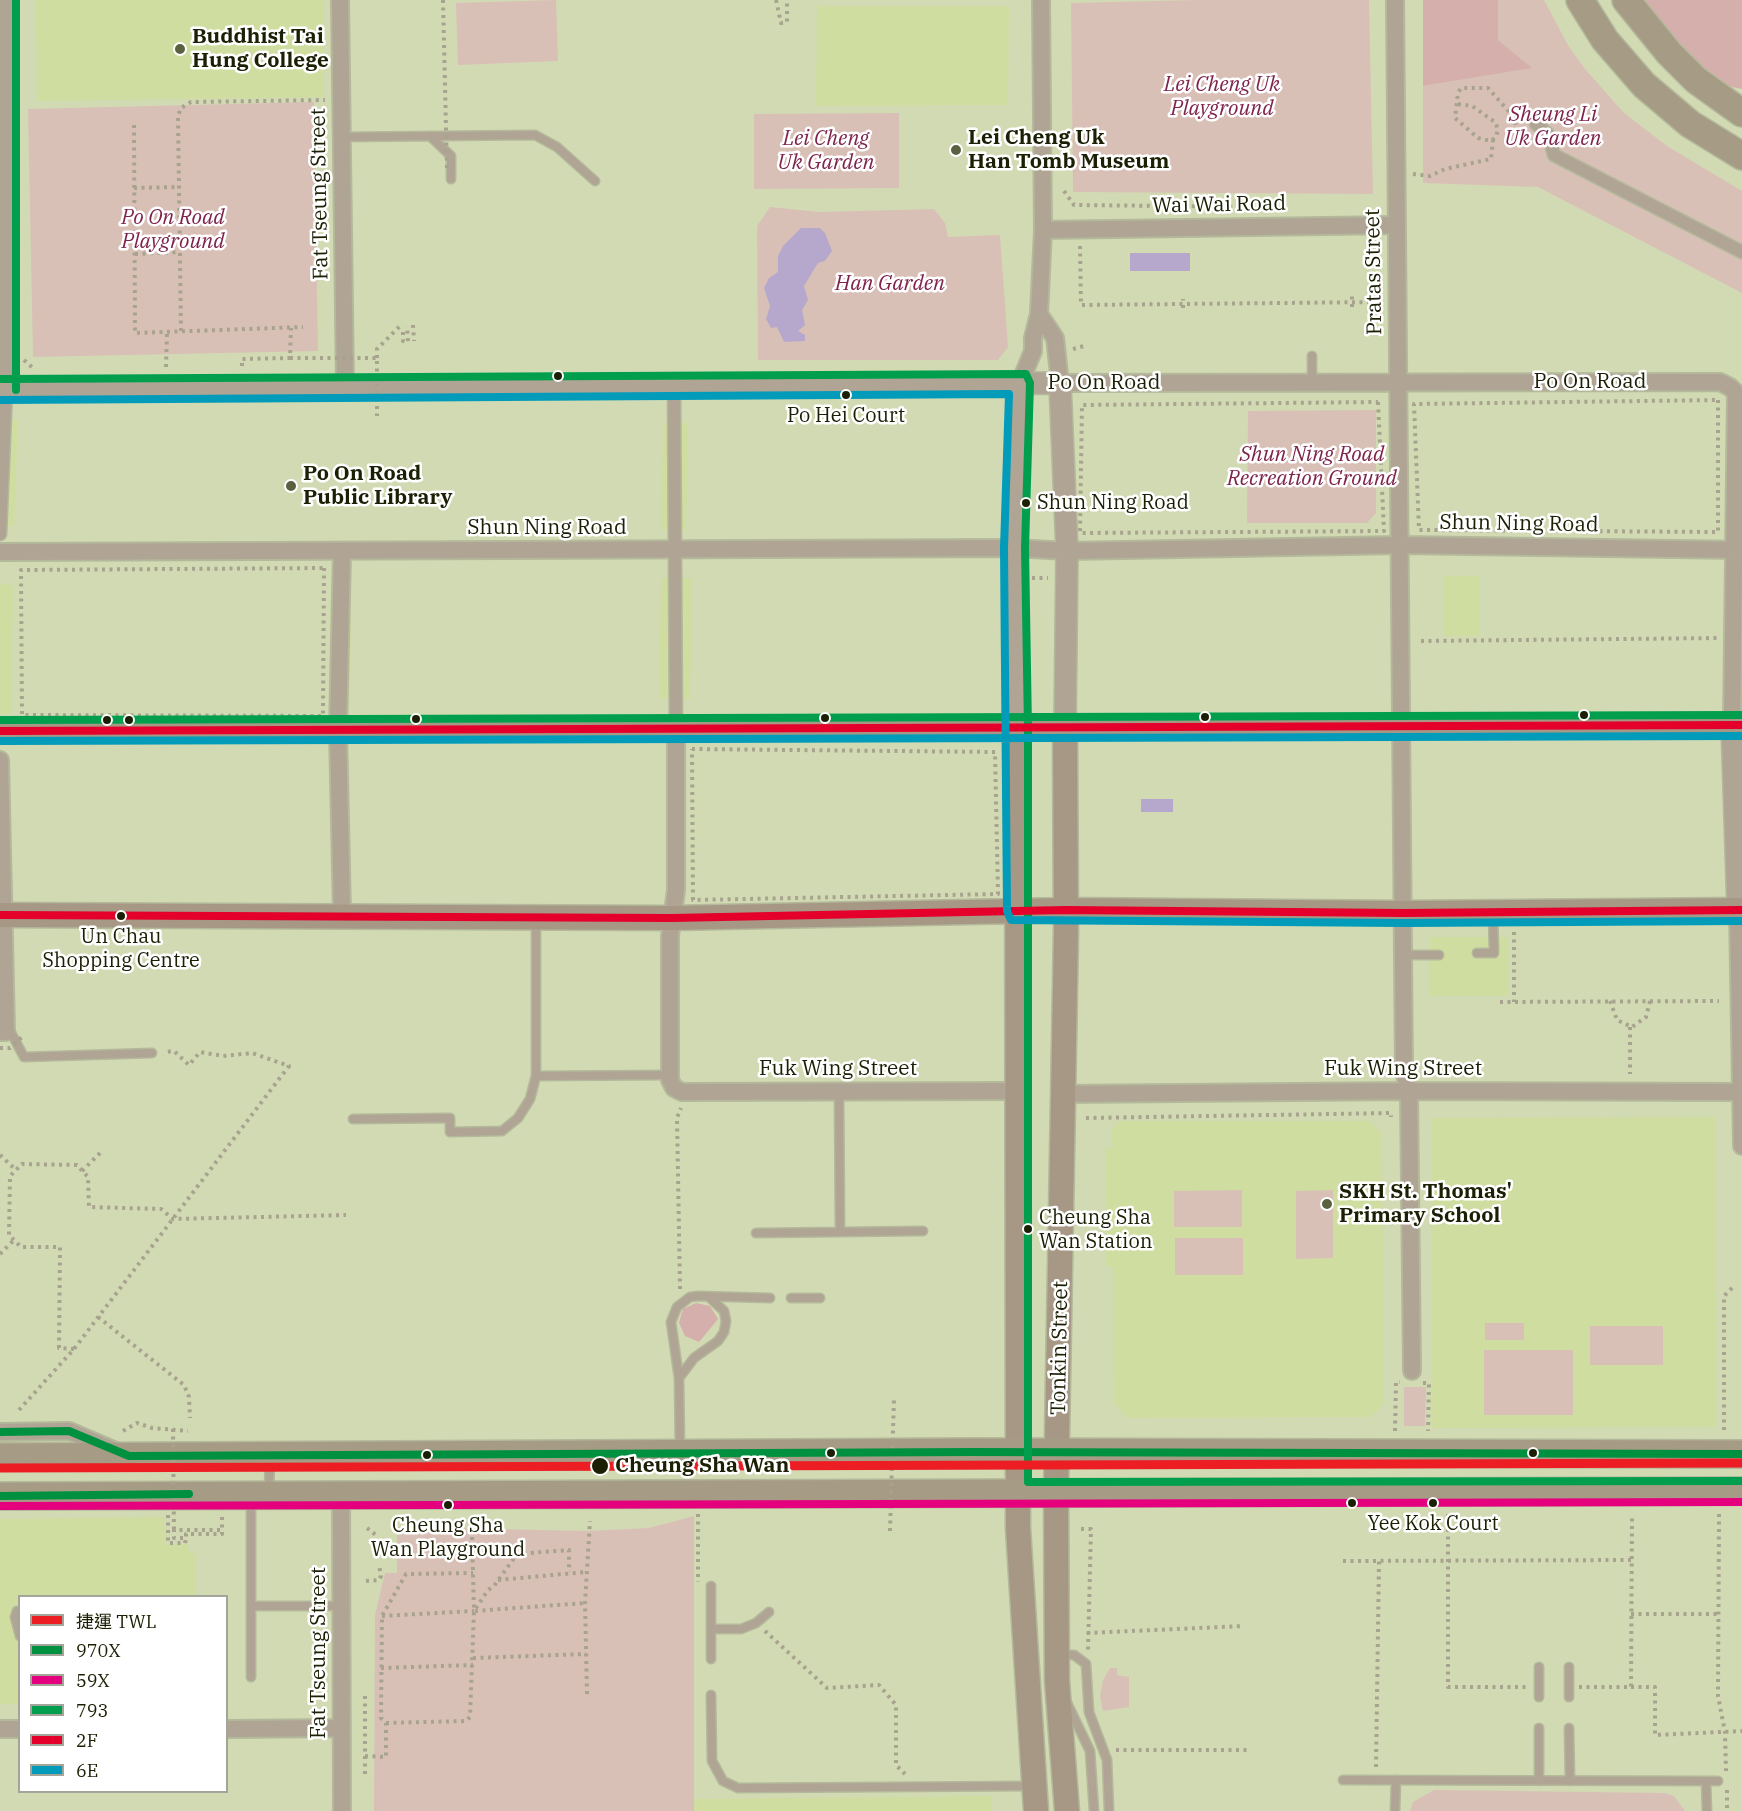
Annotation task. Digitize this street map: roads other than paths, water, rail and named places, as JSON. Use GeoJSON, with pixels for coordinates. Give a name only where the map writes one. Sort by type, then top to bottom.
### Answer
{"type":"FeatureCollection","features":[{"type":"Feature","properties":{"kind":"main road"},"geometry":{"type":"LineString","coordinates":[[1580,0],[1605,40],[1644,85],[1690,124],[1742,156]]}},
{"type":"Feature","properties":{"kind":"main road"},"geometry":{"type":"LineString","coordinates":[[1626,0],[1669,53],[1696,80],[1742,113]]}},
{"type":"Feature","properties":{"kind":"main road"},"geometry":{"type":"LineString","coordinates":[[0,731],[1017,729],[1065,727],[1400,729],[1737,725]]}},
{"type":"Feature","properties":{"kind":"main road","name":"Tonkin Street"},"geometry":{"type":"LineString","coordinates":[[1065,727],[1066,910],[1056,1493],[1057,1681],[1067,1811]]}},
{"type":"Feature","properties":{"kind":"main road","name":"Tonkin Street"},"geometry":{"type":"LineString","coordinates":[[1017,729],[1017,1493],[1018,1543],[1036,1811]]}},
{"type":"Feature","properties":{"kind":"main road"},"geometry":{"type":"LineString","coordinates":[[2,915],[672,918],[1066,910],[1493,913],[1740,910]]}},
{"type":"Feature","properties":{"kind":"main road"},"geometry":{"type":"LineString","coordinates":[[0,1457],[126,1444],[270,1456],[1017,1452],[1742,1454]]}},
{"type":"Feature","properties":{"kind":"main road"},"geometry":{"type":"LineString","coordinates":[[0,1496],[1742,1491]]}},
{"type":"Feature","properties":{"kind":"street"},"geometry":{"type":"LineString","coordinates":[[0,534],[5,0]]}},
{"type":"Feature","properties":{"kind":"street","name":"Fat Tseung Street"},"geometry":{"type":"LineString","coordinates":[[340,0],[345,387]]}},
{"type":"Feature","properties":{"kind":"street","name":"Tonkin Street"},"geometry":{"type":"LineString","coordinates":[[1017,729],[1014,548],[1020,383],[1033,351],[1033,338],[1039,314],[1043,230],[1041,0]]}},
{"type":"Feature","properties":{"kind":"street","name":"Pratas Street"},"geometry":{"type":"LineString","coordinates":[[1395,0],[1395,225],[1401,545],[1400,729],[1404,1071],[1409,1091],[1408,1377]]}},
{"type":"Feature","properties":{"kind":"street"},"geometry":{"type":"LineString","coordinates":[[1536,124],[1548,134],[1554,155],[1742,252]]}},
{"type":"Feature","properties":{"kind":"street","name":"Wai Wai Road"},"geometry":{"type":"LineString","coordinates":[[1043,230],[1395,225]]}},
{"type":"Feature","properties":{"kind":"street","name":"Tonkin Street"},"geometry":{"type":"LineString","coordinates":[[1039,314],[1055,338],[1060,383],[1067,551],[1065,727]]}},
{"type":"Feature","properties":{"kind":"street","name":"Po On Road"},"geometry":{"type":"LineString","coordinates":[[3,390],[1720,381],[1736,393],[1739,550]]}},
{"type":"Feature","properties":{"kind":"street"},"geometry":{"type":"LineString","coordinates":[[670,1075],[670,936],[676,890],[674,387]]}},
{"type":"Feature","properties":{"kind":"street","name":"Shun Ning Road"},"geometry":{"type":"LineString","coordinates":[[0,552],[1014,548],[1067,551],[1401,545],[1739,550]]}},
{"type":"Feature","properties":{"kind":"street"},"geometry":{"type":"LineString","coordinates":[[1739,550],[1737,725],[1742,1146]]}},
{"type":"Feature","properties":{"kind":"street"},"geometry":{"type":"LineString","coordinates":[[342,551],[338,731],[342,915]]}},
{"type":"Feature","properties":{"kind":"street"},"geometry":{"type":"LineString","coordinates":[[0,760],[3,1028]]}},
{"type":"Feature","properties":{"kind":"street","name":"Fuk Wing Street"},"geometry":{"type":"LineString","coordinates":[[670,1075],[671,1084],[682,1092],[1017,1091]]}},
{"type":"Feature","properties":{"kind":"street","name":"Fuk Wing Street"},"geometry":{"type":"LineString","coordinates":[[1063,1094],[1409,1091],[1741,1092]]}},
{"type":"Feature","properties":{"kind":"street"},"geometry":{"type":"LineString","coordinates":[[0,1432],[69,1431],[126,1444]]}},
{"type":"Feature","properties":{"kind":"street","name":"Fat Tseung Street"},"geometry":{"type":"LineString","coordinates":[[341,1494],[342,1811]]}},
{"type":"Feature","properties":{"kind":"street"},"geometry":{"type":"LineString","coordinates":[[228,1729],[342,1728]]}},
{"type":"Feature","properties":{"kind":"street"},"geometry":{"type":"LineString","coordinates":[[0,1729],[18,1729]]}},
{"type":"Feature","properties":{"kind":"lane"},"geometry":{"type":"LineString","coordinates":[[341,137],[535,135],[557,147],[595,181]]}},
{"type":"Feature","properties":{"kind":"lane"},"geometry":{"type":"LineString","coordinates":[[429,136],[451,156],[449,175]]}},
{"type":"Feature","properties":{"kind":"lane"},"geometry":{"type":"LineString","coordinates":[[1312,356],[1312,382]]}},
{"type":"Feature","properties":{"kind":"lane"},"geometry":{"type":"LineString","coordinates":[[1477,953],[1494,953],[1493,913]]}},
{"type":"Feature","properties":{"kind":"lane"},"geometry":{"type":"LineString","coordinates":[[353,1119],[450,1118],[450,1132],[502,1131],[525,1110],[536,1076],[536,917]]}},
{"type":"Feature","properties":{"kind":"lane"},"geometry":{"type":"LineString","coordinates":[[1403,955],[1439,955]]}},
{"type":"Feature","properties":{"kind":"lane"},"geometry":{"type":"LineString","coordinates":[[3,1028],[24,1057],[152,1053]]}},
{"type":"Feature","properties":{"kind":"lane"},"geometry":{"type":"LineString","coordinates":[[536,1076],[670,1075]]}},
{"type":"Feature","properties":{"kind":"lane"},"geometry":{"type":"LineString","coordinates":[[839,1092],[840,1232]]}},
{"type":"Feature","properties":{"kind":"lane"},"geometry":{"type":"LineString","coordinates":[[756,1233],[923,1231]]}},
{"type":"Feature","properties":{"kind":"lane"},"geometry":{"type":"LineString","coordinates":[[679,1378],[694,1358],[718,1341],[724,1332],[726,1322],[724,1311],[709,1296]]}},
{"type":"Feature","properties":{"kind":"lane"},"geometry":{"type":"LineString","coordinates":[[680,1454],[679,1378],[671,1322],[672,1314],[683,1301],[690,1297],[770,1298]]}},
{"type":"Feature","properties":{"kind":"lane"},"geometry":{"type":"LineString","coordinates":[[791,1298],[820,1298]]}},
{"type":"Feature","properties":{"kind":"lane"},"geometry":{"type":"LineString","coordinates":[[251,1677],[251,1606],[260,1494],[270,1456]]}},
{"type":"Feature","properties":{"kind":"lane"},"geometry":{"type":"LineString","coordinates":[[711,1586],[711,1659]]}},
{"type":"Feature","properties":{"kind":"lane"},"geometry":{"type":"LineString","coordinates":[[251,1606],[341,1606]]}},
{"type":"Feature","properties":{"kind":"lane"},"geometry":{"type":"LineString","coordinates":[[17,1611],[15,1617],[18,1628]]}},
{"type":"Feature","properties":{"kind":"lane"},"geometry":{"type":"LineString","coordinates":[[711,1629],[741,1629],[756,1623],[769,1612]]}},
{"type":"Feature","properties":{"kind":"lane"},"geometry":{"type":"LineString","coordinates":[[1057,1655],[1074,1655],[1086,1664],[1089,1712],[1107,1760],[1109,1811]]}},
{"type":"Feature","properties":{"kind":"lane"},"geometry":{"type":"LineString","coordinates":[[1539,1667],[1539,1697]]}},
{"type":"Feature","properties":{"kind":"lane"},"geometry":{"type":"LineString","coordinates":[[1569,1667],[1569,1697]]}},
{"type":"Feature","properties":{"kind":"lane"},"geometry":{"type":"LineString","coordinates":[[1057,1681],[1090,1751],[1094,1811]]}},
{"type":"Feature","properties":{"kind":"lane"},"geometry":{"type":"LineString","coordinates":[[711,1695],[712,1761],[723,1781],[738,1788],[1034,1786]]}},
{"type":"Feature","properties":{"kind":"lane"},"geometry":{"type":"LineString","coordinates":[[1539,1728],[1539,1781]]}},
{"type":"Feature","properties":{"kind":"lane"},"geometry":{"type":"LineString","coordinates":[[1569,1728],[1570,1781]]}},
{"type":"Feature","properties":{"kind":"lane"},"geometry":{"type":"LineString","coordinates":[[1342,1780],[1718,1781]]}},
{"type":"Feature","properties":{"kind":"lane"},"geometry":{"type":"LineString","coordinates":[[1395,1811],[1396,1780]]}},
{"type":"Feature","properties":{"kind":"lane"},"geometry":{"type":"LineString","coordinates":[[1706,1782],[1707,1811]]}},
{"type":"Feature","properties":{"kind":"metro line","name":"TWL"},"geometry":{"type":"LineString","coordinates":[[0,1468],[1742,1463]]}},
{"type":"Feature","properties":{"kind":"place","name":"Buddhist Tai Hung College"},"geometry":{"type":"Point","coordinates":[180,49]}},
{"type":"Feature","properties":{"kind":"place","name":"Lei Cheng Uk Han Tomb Museum"},"geometry":{"type":"Point","coordinates":[956,150]}},
{"type":"Feature","properties":{"kind":"place","name":"Po Hei Court"},"geometry":{"type":"Point","coordinates":[846,395]}},
{"type":"Feature","properties":{"kind":"place","name":"Po On Road Public Library"},"geometry":{"type":"Point","coordinates":[291,486]}},
{"type":"Feature","properties":{"kind":"place","name":"Shun Ning Road"},"geometry":{"type":"Point","coordinates":[1026,503]}},
{"type":"Feature","properties":{"kind":"place","name":"Un Chau Shopping Centre"},"geometry":{"type":"Point","coordinates":[121,916]}},
{"type":"Feature","properties":{"kind":"place","name":"SKH St. Thomas' Primary School"},"geometry":{"type":"Point","coordinates":[1327,1204]}},
{"type":"Feature","properties":{"kind":"place","name":"Cheung Sha Wan Station"},"geometry":{"type":"Point","coordinates":[1028,1229]}},
{"type":"Feature","properties":{"kind":"place","name":"Cheung Sha Wan"},"geometry":{"type":"Point","coordinates":[600,1466]}},
{"type":"Feature","properties":{"kind":"place","name":"Yee Kok Court"},"geometry":{"type":"Point","coordinates":[1433,1503]}},
{"type":"Feature","properties":{"kind":"place","name":"Cheung Sha Wan Playground"},"geometry":{"type":"Point","coordinates":[448,1505]}},
{"type":"Feature","properties":{"kind":"park label","name":"Lei Cheng Uk Playground"},"geometry":{"type":"Point","coordinates":[1222,97]}},
{"type":"Feature","properties":{"kind":"park label","name":"Sheung Li Uk Garden"},"geometry":{"type":"Point","coordinates":[1553,127]}},
{"type":"Feature","properties":{"kind":"park label","name":"Lei Cheng Uk Garden"},"geometry":{"type":"Point","coordinates":[826,151]}},
{"type":"Feature","properties":{"kind":"park label","name":"Po On Road Playground"},"geometry":{"type":"Point","coordinates":[173,230]}},
{"type":"Feature","properties":{"kind":"park label","name":"Han Garden"},"geometry":{"type":"Point","coordinates":[890,284]}},
{"type":"Feature","properties":{"kind":"park label","name":"Shun Ning Road Recreation Ground"},"geometry":{"type":"Point","coordinates":[1312,467]}}]}
